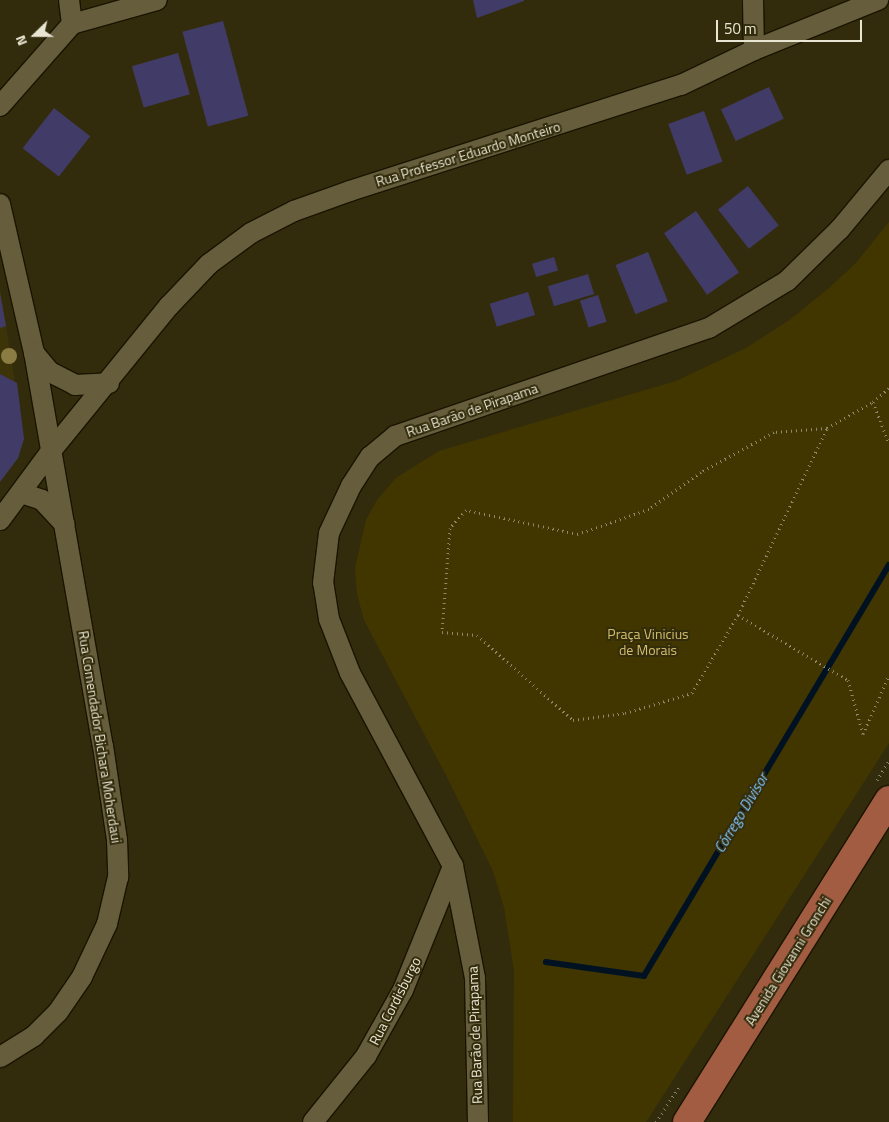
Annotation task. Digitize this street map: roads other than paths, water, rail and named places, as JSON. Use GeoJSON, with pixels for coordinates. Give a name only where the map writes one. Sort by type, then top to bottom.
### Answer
{"type":"FeatureCollection","features":[{"type":"Feature","properties":{"kind":"main road","name":"Avenida Giovanni Gronchi"},"geometry":{"type":"LineString","coordinates":[[687,1122],[889,800]]}},
{"type":"Feature","properties":{"kind":"street"},"geometry":{"type":"LineString","coordinates":[[69,0],[72,24]]}},
{"type":"Feature","properties":{"kind":"street"},"geometry":{"type":"LineString","coordinates":[[0,106],[72,24],[157,0]]}},
{"type":"Feature","properties":{"kind":"street"},"geometry":{"type":"LineString","coordinates":[[753,0],[754,50]]}},
{"type":"Feature","properties":{"kind":"street","name":"Rua Professor Eduardo Monteiro"},"geometry":{"type":"LineString","coordinates":[[0,520],[51,451],[110,383],[169,306],[209,264],[251,233],[294,212],[350,190],[681,86],[754,50],[878,0]]}},
{"type":"Feature","properties":{"kind":"street","name":"Rua Barão de Pirapama"},"geometry":{"type":"LineString","coordinates":[[478,1122],[476,978],[453,866],[350,673],[329,619],[323,583],[329,533],[351,486],[370,457],[395,436],[709,328],[752,304],[787,281],[834,236],[889,170]]}},
{"type":"Feature","properties":{"kind":"street","name":"Rua Comendador Bichara Moherdaui"},"geometry":{"type":"LineString","coordinates":[[0,204],[34,352],[104,746],[117,840],[118,878],[107,924],[82,977],[58,1012],[34,1036],[0,1057]]}},
{"type":"Feature","properties":{"kind":"street"},"geometry":{"type":"LineString","coordinates":[[34,352],[50,372],[74,385],[110,383]]}},
{"type":"Feature","properties":{"kind":"street"},"geometry":{"type":"LineString","coordinates":[[21,493],[42,500],[64,525]]}},
{"type":"Feature","properties":{"kind":"street","name":"Rua Cordisburgo"},"geometry":{"type":"LineString","coordinates":[[313,1122],[366,1056],[403,990],[453,866]]}},
{"type":"Feature","properties":{"kind":"waterway","name":"Córrego Divisor"},"geometry":{"type":"LineString","coordinates":[[546,962],[644,976],[889,565]]}},
{"type":"Feature","properties":{"kind":"park label","name":"Praça Vinicius de Morais"},"geometry":{"type":"Point","coordinates":[648,642]}}]}
